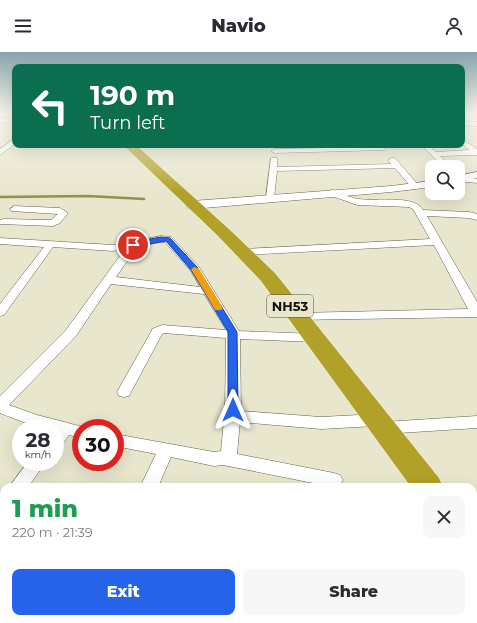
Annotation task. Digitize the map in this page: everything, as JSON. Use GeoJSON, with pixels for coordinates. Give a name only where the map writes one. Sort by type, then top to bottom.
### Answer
{"type":"FeatureCollection","features":[{"type":"Feature","properties":{"kind":"highway","name":"NH53"},"geometry":{"type":"LineString","coordinates":[[132,148],[268,277],[425,483]]}},
{"type":"Feature","properties":{"kind":"street"},"geometry":{"type":"LineString","coordinates":[[0,154],[12,143]]}},
{"type":"Feature","properties":{"kind":"street"},"geometry":{"type":"LineString","coordinates":[[465,143],[477,153]]}},
{"type":"Feature","properties":{"kind":"street"},"geometry":{"type":"LineString","coordinates":[[270,198],[275,148],[310,159],[397,166]]}},
{"type":"Feature","properties":{"kind":"street"},"geometry":{"type":"LineString","coordinates":[[273,169],[310,159],[375,148]]}},
{"type":"Feature","properties":{"kind":"street"},"geometry":{"type":"LineString","coordinates":[[382,148],[415,186]]}},
{"type":"Feature","properties":{"kind":"street"},"geometry":{"type":"LineString","coordinates":[[427,148],[440,160]]}},
{"type":"Feature","properties":{"kind":"street"},"geometry":{"type":"LineString","coordinates":[[434,154],[477,153]]}},
{"type":"Feature","properties":{"kind":"street"},"geometry":{"type":"LineString","coordinates":[[465,177],[477,175]]}},
{"type":"Feature","properties":{"kind":"street"},"geometry":{"type":"LineString","coordinates":[[465,179],[477,181]]}},
{"type":"Feature","properties":{"kind":"street"},"geometry":{"type":"LineString","coordinates":[[192,205],[425,185]]}},
{"type":"Feature","properties":{"kind":"street"},"geometry":{"type":"LineString","coordinates":[[298,317],[477,312],[421,213],[416,207],[411,204],[357,202],[332,193]]}},
{"type":"Feature","properties":{"kind":"street"},"geometry":{"type":"LineString","coordinates":[[1,223],[24,199]]}},
{"type":"Feature","properties":{"kind":"street"},"geometry":{"type":"LineString","coordinates":[[1,223],[53,223],[57,221],[64,213],[14,209]]}},
{"type":"Feature","properties":{"kind":"street"},"geometry":{"type":"LineString","coordinates":[[421,213],[469,215],[477,217]]}},
{"type":"Feature","properties":{"kind":"street"},"geometry":{"type":"LineString","coordinates":[[0,241],[113,248],[163,238],[170,240],[194,269],[233,335],[232,416],[229,454],[223,458]]}},
{"type":"Feature","properties":{"kind":"street"},"geometry":{"type":"LineString","coordinates":[[243,252],[437,242]]}},
{"type":"Feature","properties":{"kind":"street"},"geometry":{"type":"LineString","coordinates":[[0,312],[50,244]]}},
{"type":"Feature","properties":{"kind":"street"},"geometry":{"type":"LineString","coordinates":[[72,430],[34,420],[1,408],[71,333],[133,245]]}},
{"type":"Feature","properties":{"kind":"street"},"geometry":{"type":"LineString","coordinates":[[108,280],[208,291]]}},
{"type":"Feature","properties":{"kind":"street"},"geometry":{"type":"LineString","coordinates":[[124,392],[159,330],[166,329],[233,335],[315,338]]}},
{"type":"Feature","properties":{"kind":"street"},"geometry":{"type":"LineString","coordinates":[[232,416],[322,423],[380,424],[477,422]]}},
{"type":"Feature","properties":{"kind":"street"},"geometry":{"type":"LineString","coordinates":[[124,442],[214,459],[223,458],[334,480]]}},
{"type":"Feature","properties":{"kind":"street"},"geometry":{"type":"LineString","coordinates":[[151,483],[166,450]]}},
{"type":"Feature","properties":{"kind":"street"},"geometry":{"type":"LineString","coordinates":[[21,483],[31,471]]}},
{"type":"Feature","properties":{"kind":"waterway"},"geometry":{"type":"LineString","coordinates":[[0,197],[88,196],[144,199]]}},
{"type":"Feature","properties":{"kind":"slow traffic"},"geometry":{"type":"LineString","coordinates":[[195,269],[218,308]]}},
{"type":"Feature","properties":{"kind":"route"},"geometry":{"type":"LineString","coordinates":[[133,245],[163,238],[170,240],[194,269],[233,332],[233,410]]}}]}
